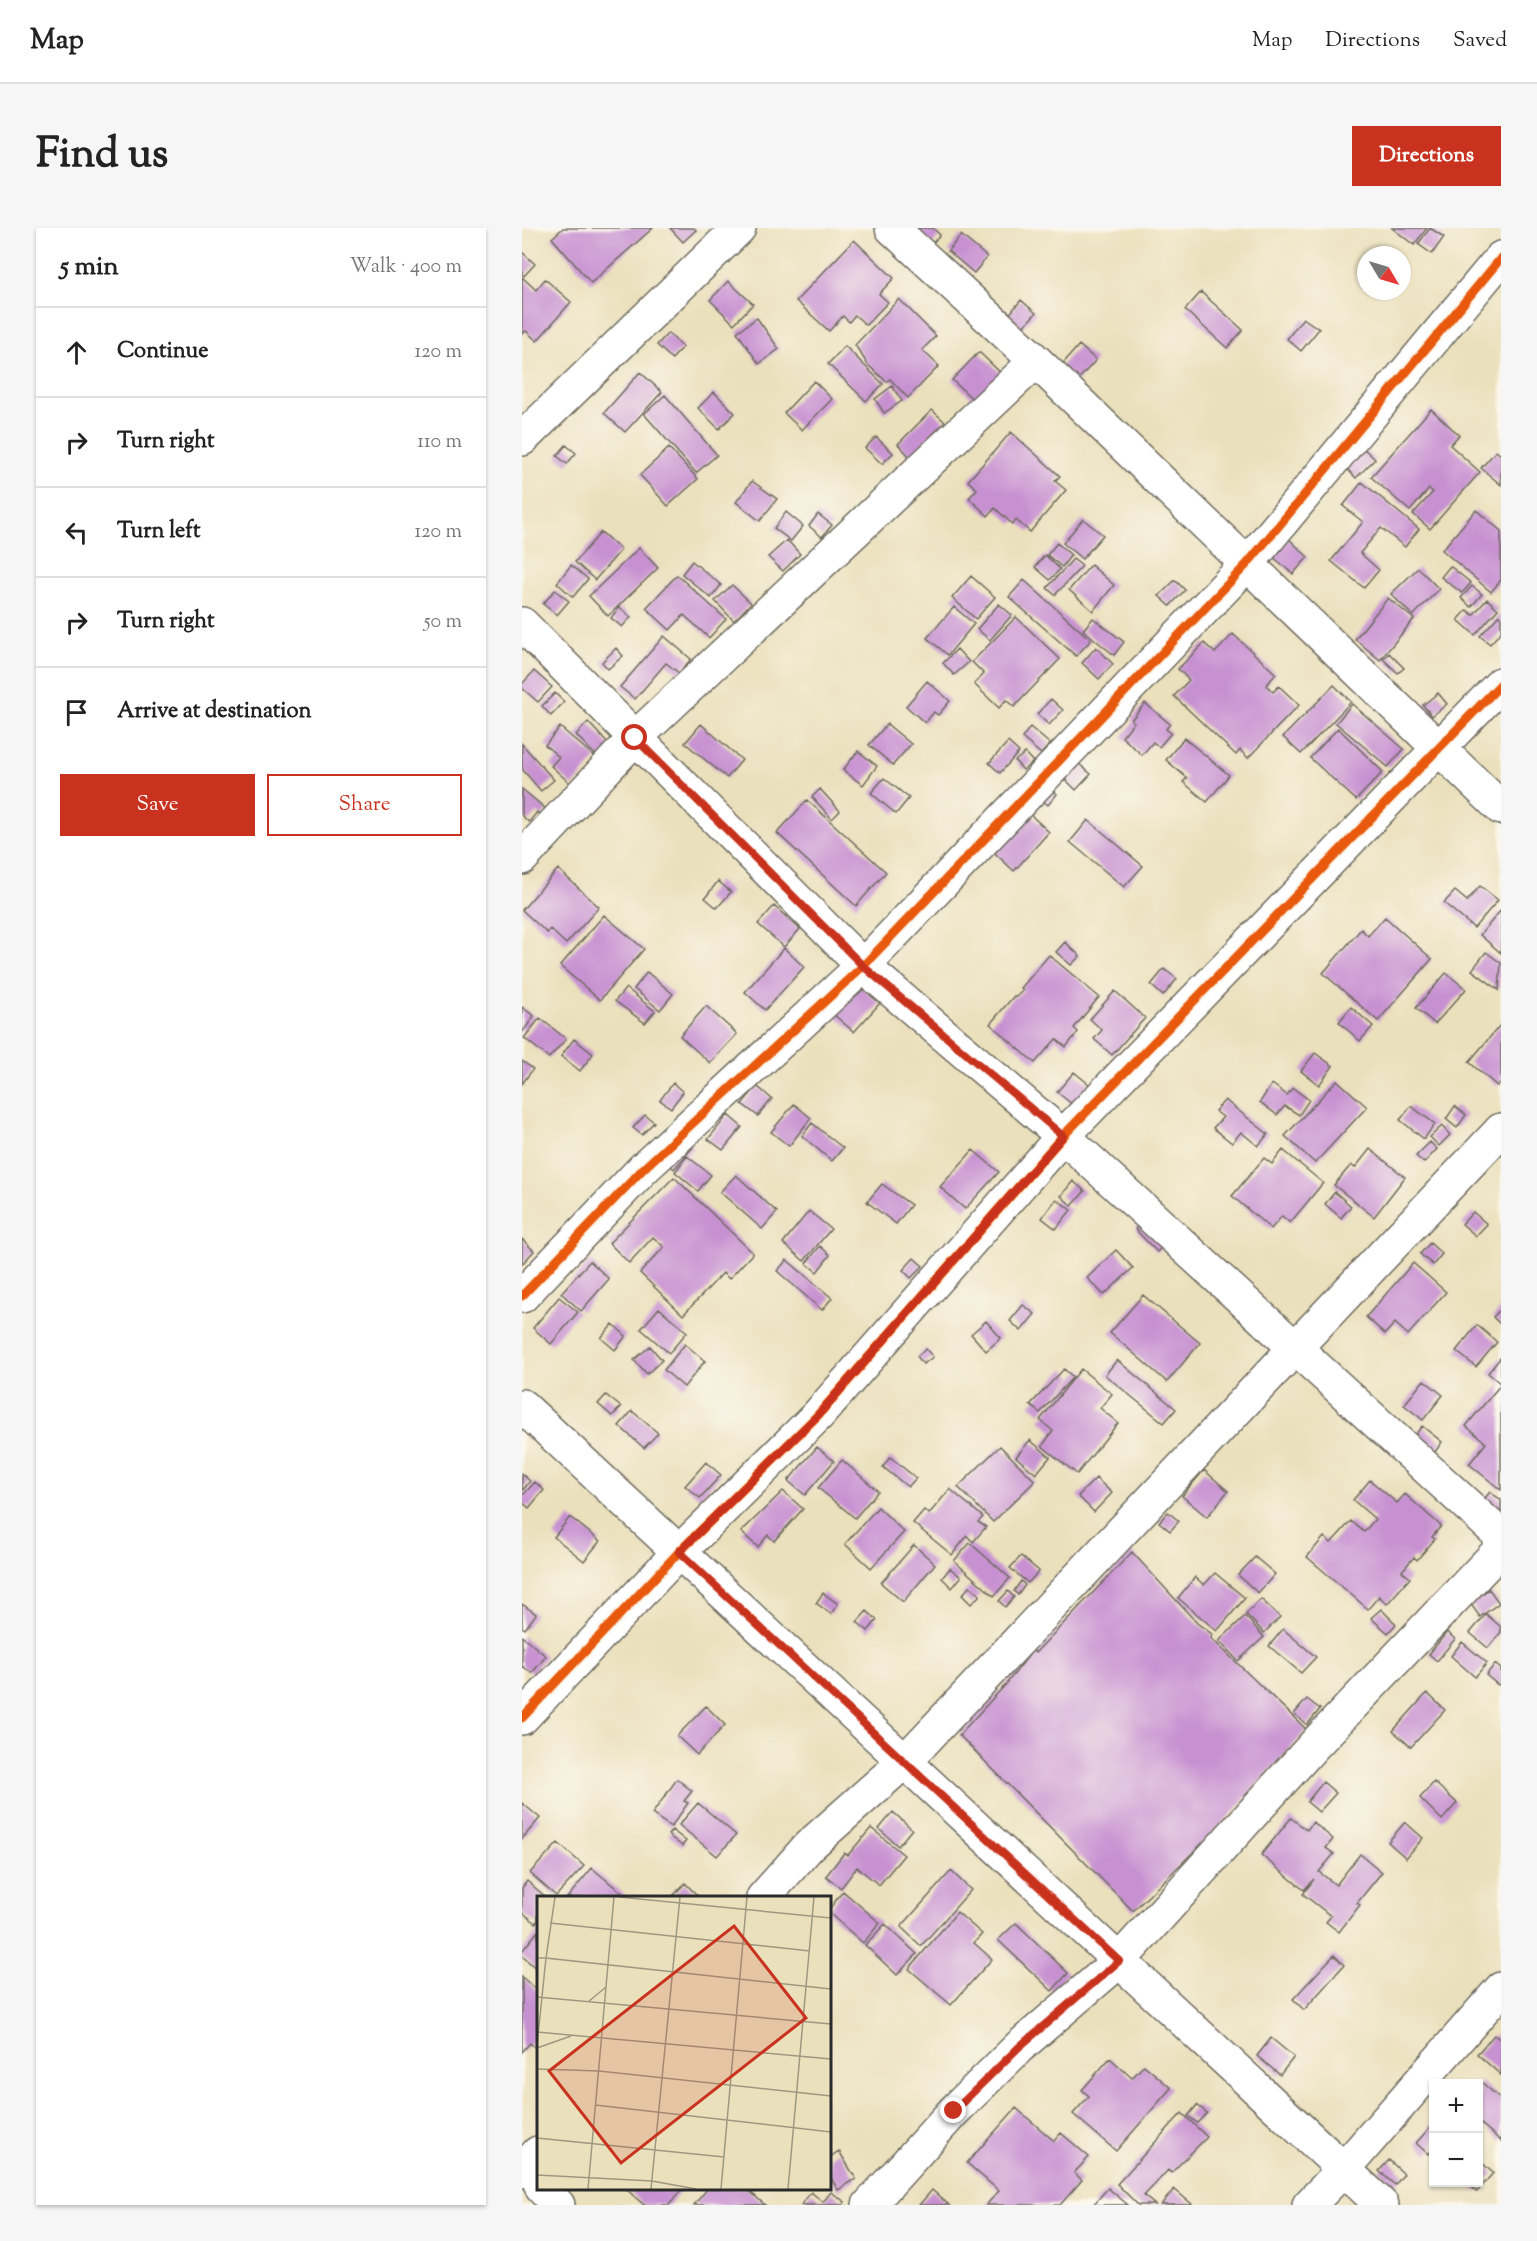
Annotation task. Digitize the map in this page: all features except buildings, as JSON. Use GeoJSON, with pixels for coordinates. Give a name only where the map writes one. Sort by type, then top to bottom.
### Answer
{"type":"FeatureCollection","features":[{"type":"Feature","properties":{"kind":"street"},"geometry":{"type":"LineString","coordinates":[[522,439],[739,228]]}},
{"type":"Feature","properties":{"kind":"street"},"geometry":{"type":"LineString","coordinates":[[892,228],[1036,361],[1501,808]]}},
{"type":"Feature","properties":{"kind":"street"},"geometry":{"type":"LineString","coordinates":[[522,1296],[644,1168],[863,966],[1247,564],[1501,258]]}},
{"type":"Feature","properties":{"kind":"street"},"geometry":{"type":"LineString","coordinates":[[522,858],[635,738],[1036,361]]}},
{"type":"Feature","properties":{"kind":"street"},"geometry":{"type":"LineString","coordinates":[[522,624],[863,966],[1063,1136],[1501,1536]]}},
{"type":"Feature","properties":{"kind":"street"},"geometry":{"type":"LineString","coordinates":[[522,1718],[679,1552],[818,1415],[1063,1136],[1501,684]]}},
{"type":"Feature","properties":{"kind":"street"},"geometry":{"type":"LineString","coordinates":[[765,1896],[809,1846],[905,1761],[1501,1130]]}},
{"type":"Feature","properties":{"kind":"street"},"geometry":{"type":"LineString","coordinates":[[522,1406],[1382,2205]]}},
{"type":"Feature","properties":{"kind":"street"},"geometry":{"type":"LineString","coordinates":[[869,2205],[954,2111],[1019,2047],[1119,1961],[1316,1743],[1501,1549]]}},
{"type":"Feature","properties":{"kind":"street"},"geometry":{"type":"LineString","coordinates":[[1309,2205],[1343,2170],[1501,1989]]}},
{"type":"Feature","properties":{"kind":"street"},"geometry":{"type":"LineString","coordinates":[[546,2190],[558,2205]]}},
{"type":"Feature","properties":{"kind":"cycle path"},"geometry":{"type":"LineString","coordinates":[[522,1296],[644,1168],[863,966],[1247,564],[1501,258]]}},
{"type":"Feature","properties":{"kind":"cycle path"},"geometry":{"type":"LineString","coordinates":[[522,1718],[679,1552],[818,1415],[1063,1136],[1501,684]]}},
{"type":"Feature","properties":{"kind":"route"},"geometry":{"type":"LineString","coordinates":[[635,738],[863,966],[1063,1136],[818,1415],[679,1552],[1119,1961],[1019,2047],[954,2111]]}}]}
